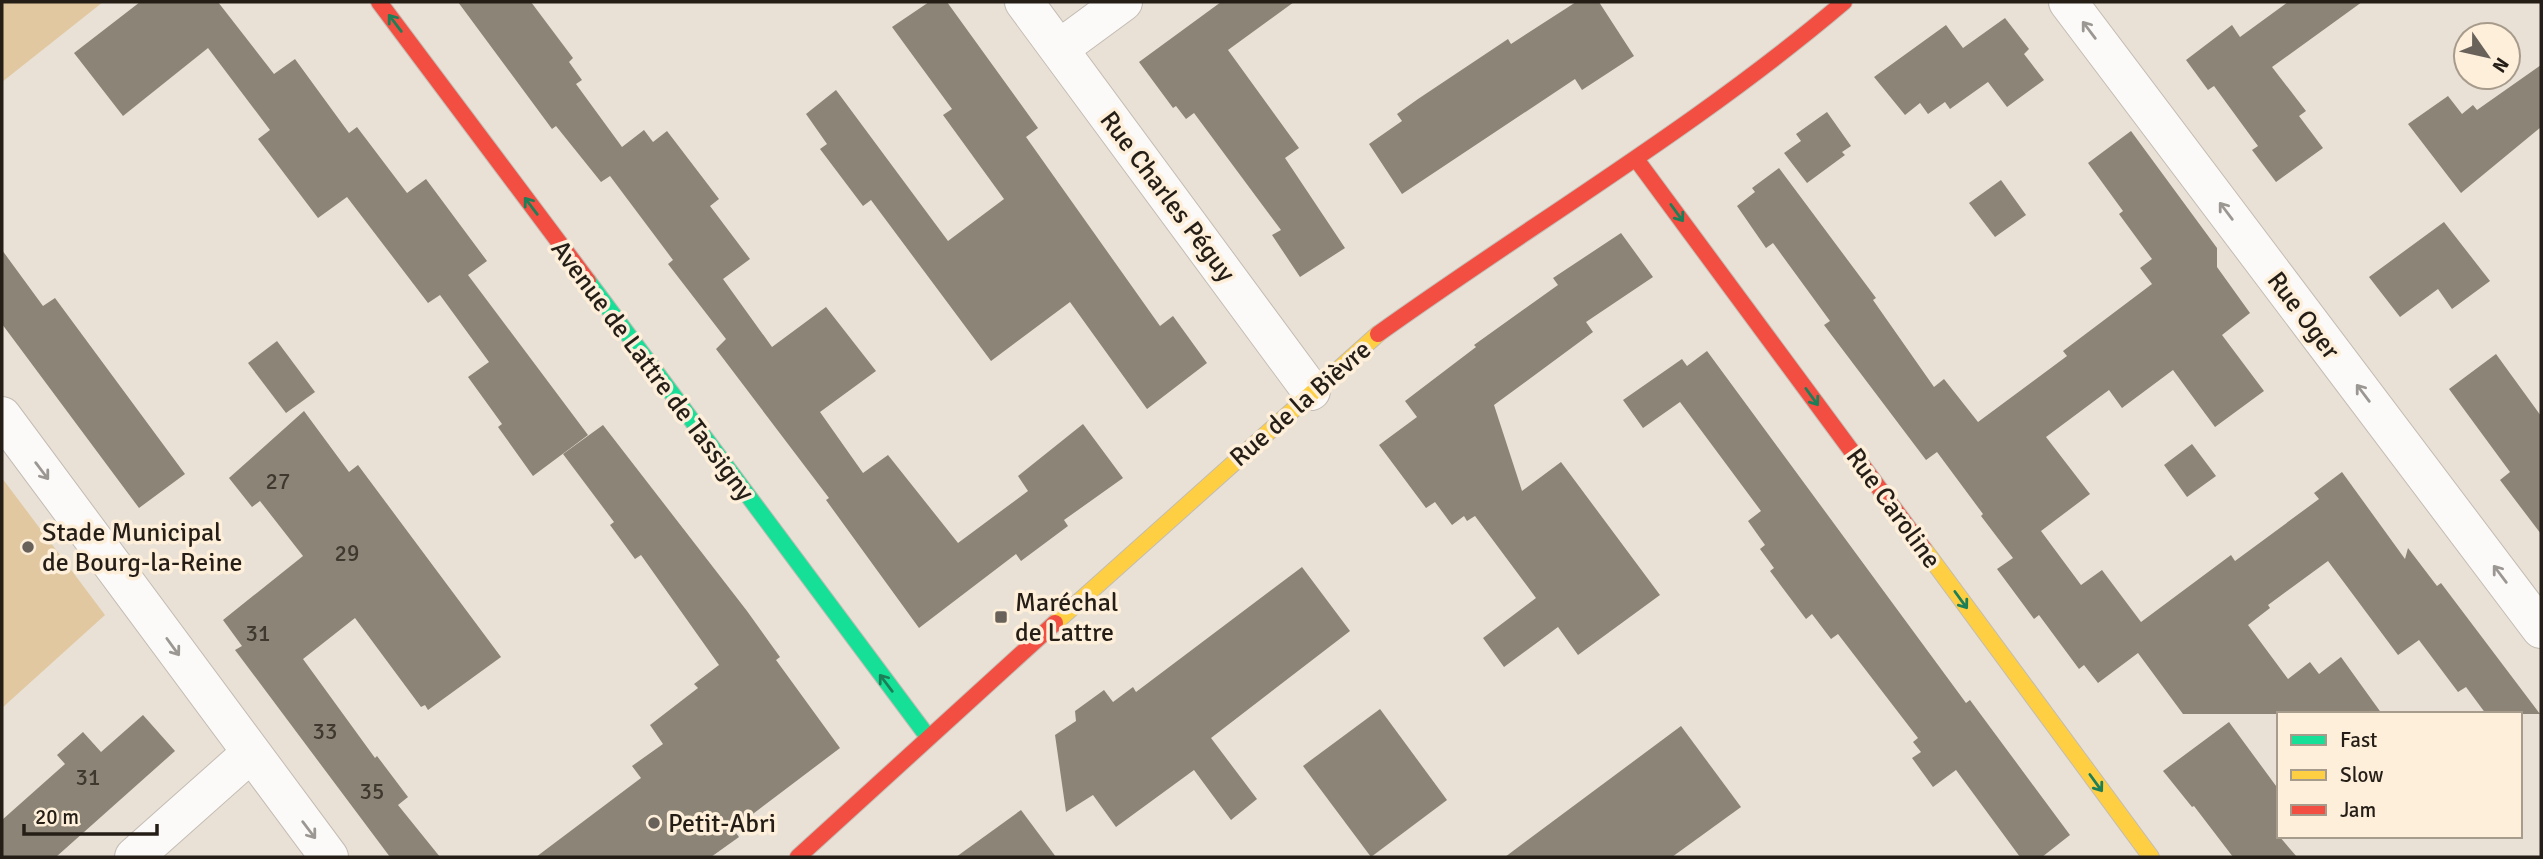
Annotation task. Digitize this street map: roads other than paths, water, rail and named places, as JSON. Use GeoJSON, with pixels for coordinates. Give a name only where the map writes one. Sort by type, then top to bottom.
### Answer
{"type":"FeatureCollection","features":[{"type":"Feature","properties":{"kind":"street","name":"Avenue de Lattre de Tassigny"},"geometry":{"type":"LineString","coordinates":[[379,2],[928,737]]}},
{"type":"Feature","properties":{"kind":"street","name":"Rue Charles Péguy"},"geometry":{"type":"LineString","coordinates":[[1024,2],[1311,391]]}},
{"type":"Feature","properties":{"kind":"street"},"geometry":{"type":"LineString","coordinates":[[1059,49],[1123,2]]}},
{"type":"Feature","properties":{"kind":"street","name":"Rue de la Bièvre"},"geometry":{"type":"LineString","coordinates":[[798,857],[1311,391],[1379,333],[1636,159],[1791,47],[1843,2]]}},
{"type":"Feature","properties":{"kind":"street","name":"Rue Oger"},"geometry":{"type":"LineString","coordinates":[[2068,2],[2541,629]]}},
{"type":"Feature","properties":{"kind":"street","name":"Rue Caroline"},"geometry":{"type":"LineString","coordinates":[[1636,159],[2151,857]]}},
{"type":"Feature","properties":{"kind":"street"},"geometry":{"type":"LineString","coordinates":[[2,416],[329,857]]}},
{"type":"Feature","properties":{"kind":"street"},"geometry":{"type":"LineString","coordinates":[[134,857],[251,753]]}},
{"type":"Feature","properties":{"kind":"place","name":"Stade Municipal de Bourg-la-Reine"},"geometry":{"type":"Point","coordinates":[28,547]}},
{"type":"Feature","properties":{"kind":"place","name":"Maréchal de Lattre"},"geometry":{"type":"Point","coordinates":[1001,617]}},
{"type":"Feature","properties":{"kind":"place","name":"Petit-Abri"},"geometry":{"type":"Point","coordinates":[654,823]}}]}
